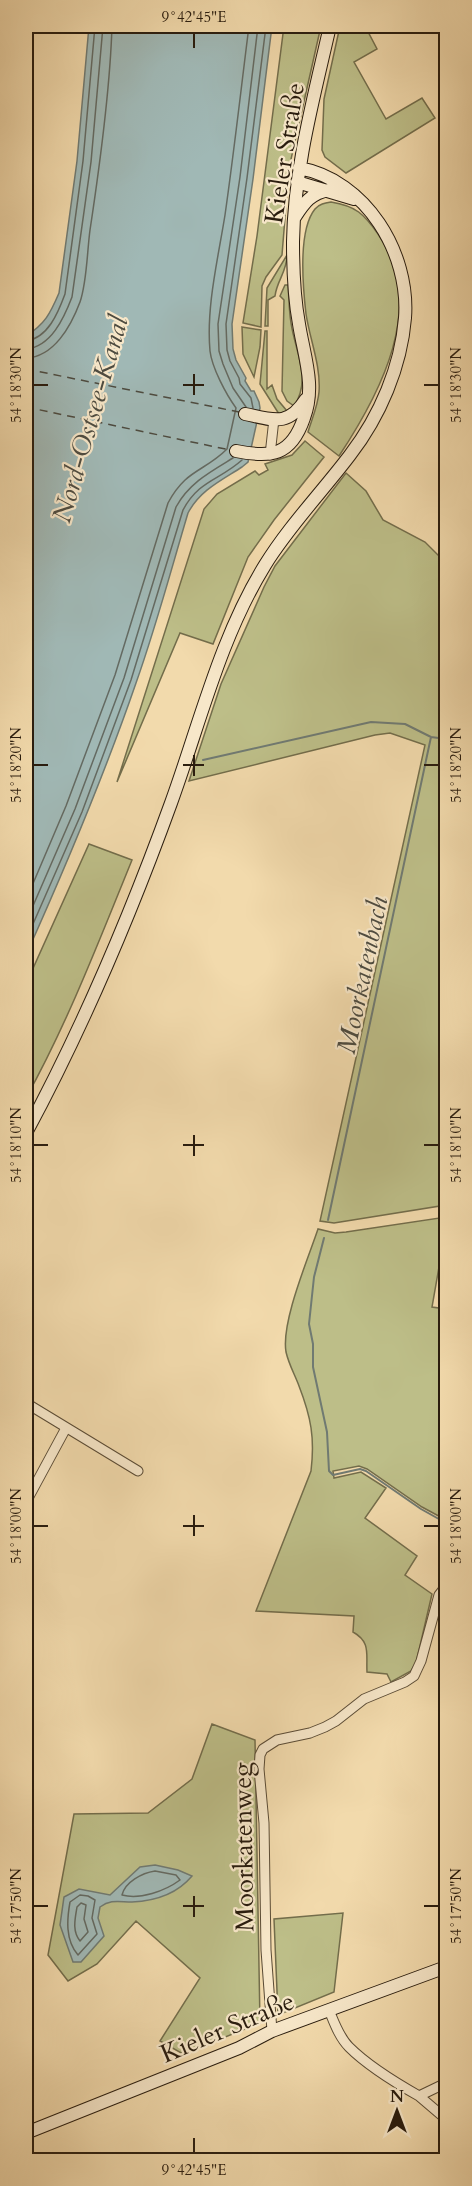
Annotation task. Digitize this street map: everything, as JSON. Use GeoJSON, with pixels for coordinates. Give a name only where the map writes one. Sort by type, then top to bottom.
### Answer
{"type":"FeatureCollection","features":[{"type":"Feature","properties":{"kind":"main road","name":"Kieler Straße"},"geometry":{"type":"LineString","coordinates":[[270,455],[288,446],[297,433],[305,417],[310,383],[298,322],[294,276],[294,218],[299,168],[330,26]]}},
{"type":"Feature","properties":{"kind":"main road"},"geometry":{"type":"LineString","coordinates":[[26,1133],[75,1036],[123,930],[172,801],[211,686],[248,596],[284,537],[351,454],[387,391],[394,372],[405,317],[405,298],[401,266],[389,239],[379,224],[344,185],[316,171],[299,168]]}},
{"type":"Feature","properties":{"kind":"main road"},"geometry":{"type":"LineString","coordinates":[[297,182],[330,190],[360,202]]}},
{"type":"Feature","properties":{"kind":"main road"},"geometry":{"type":"LineString","coordinates":[[294,218],[310,197],[330,190]]}},
{"type":"Feature","properties":{"kind":"main road"},"geometry":{"type":"LineString","coordinates":[[246,414],[282,420],[293,416],[308,395]]}},
{"type":"Feature","properties":{"kind":"main road"},"geometry":{"type":"LineString","coordinates":[[236,451],[270,455]]}},
{"type":"Feature","properties":{"kind":"main road","name":"Kieler Straße"},"geometry":{"type":"LineString","coordinates":[[26,2133],[239,2048],[272,2031],[447,1967]]}},
{"type":"Feature","properties":{"kind":"street"},"geometry":{"type":"LineString","coordinates":[[270,455],[274,419]]}},
{"type":"Feature","properties":{"kind":"street"},"geometry":{"type":"LineString","coordinates":[[26,1403],[138,1471]]}},
{"type":"Feature","properties":{"kind":"street"},"geometry":{"type":"LineString","coordinates":[[26,1502],[66,1428]]}},
{"type":"Feature","properties":{"kind":"street","name":"Moorkatenweg"},"geometry":{"type":"LineString","coordinates":[[272,2031],[266,1950],[264,1824],[259,1769],[260,1755],[263,1749],[277,1740],[310,1733],[325,1727],[364,1699],[414,1676],[421,1661],[439,1595],[447,1586]]}},
{"type":"Feature","properties":{"kind":"street"},"geometry":{"type":"LineString","coordinates":[[329,2010],[348,2046],[394,2081],[419,2096],[447,2119]]}},
{"type":"Feature","properties":{"kind":"street"},"geometry":{"type":"LineString","coordinates":[[419,2096],[447,2084]]}},
{"type":"Feature","properties":{"kind":"green space"},"geometry":{"type":"Polygon","coordinates":[[[284,26],[321,26],[289,168],[282,255],[262,286],[261,327],[243,323],[257,236],[284,26]]]}},
{"type":"Feature","properties":{"kind":"green space"},"geometry":{"type":"Polygon","coordinates":[[[340,26],[365,26],[377,49],[354,62],[386,119],[422,98],[435,118],[346,173],[325,157],[322,150],[324,99],[340,26]]]}},
{"type":"Feature","properties":{"kind":"green space"},"geometry":{"type":"Polygon","coordinates":[[[331,202],[359,212],[373,227],[392,261],[399,290],[398,319],[393,348],[383,377],[339,456],[308,432],[317,402],[319,382],[306,314],[303,275],[304,245],[310,218],[318,206],[331,202]]]}},
{"type":"Feature","properties":{"kind":"green space"},"geometry":{"type":"Polygon","coordinates":[[[287,255],[275,296],[268,300],[268,326],[265,326],[267,288],[287,255]]]}},
{"type":"Feature","properties":{"kind":"green space"},"geometry":{"type":"Polygon","coordinates":[[[285,285],[288,285],[291,323],[302,376],[302,386],[294,406],[287,401],[282,391],[284,300],[280,296],[285,285]]]}},
{"type":"Feature","properties":{"kind":"green space"},"geometry":{"type":"Polygon","coordinates":[[[242,327],[261,330],[254,377],[243,354],[242,327]]]}},
{"type":"Feature","properties":{"kind":"green space"},"geometry":{"type":"Polygon","coordinates":[[[265,331],[267,331],[267,389],[272,385],[277,399],[287,411],[279,414],[260,384],[265,331]]]}},
{"type":"Feature","properties":{"kind":"green space"},"geometry":{"type":"Polygon","coordinates":[[[305,441],[324,457],[248,557],[213,644],[180,633],[117,782],[204,509],[217,494],[255,471],[259,475],[268,470],[265,464],[292,455],[305,441]]]}},
{"type":"Feature","properties":{"kind":"green space"},"geometry":{"type":"Polygon","coordinates":[[[346,473],[366,491],[383,520],[425,542],[446,563],[446,1205],[334,1223],[320,1221],[425,745],[390,733],[375,735],[189,781],[221,684],[264,587],[275,566],[346,473]]]}},
{"type":"Feature","properties":{"kind":"green space"},"geometry":{"type":"Polygon","coordinates":[[[89,844],[132,860],[69,1011],[26,1098],[26,984],[89,844]]]}},
{"type":"Feature","properties":{"kind":"green space"},"geometry":{"type":"Polygon","coordinates":[[[446,1217],[432,1307],[446,1309],[446,1520],[422,1507],[367,1469],[359,1466],[333,1471],[334,1478],[361,1472],[386,1488],[365,1518],[417,1556],[405,1575],[432,1594],[416,1663],[411,1671],[391,1682],[387,1674],[367,1672],[365,1644],[353,1632],[354,1616],[256,1611],[311,1471],[312,1438],[309,1418],[287,1357],[287,1324],[296,1290],[318,1229],[335,1233],[346,1232],[446,1217]]]}},
{"type":"Feature","properties":{"kind":"green space"},"geometry":{"type":"Polygon","coordinates":[[[212,1724],[255,1740],[260,2023],[183,2054],[160,2041],[200,1978],[136,1921],[97,1964],[68,1981],[48,1955],[74,1814],[148,1813],[192,1779],[212,1724]]]}},
{"type":"Feature","properties":{"kind":"green space"},"geometry":{"type":"Polygon","coordinates":[[[343,1913],[334,1992],[278,2015],[274,1919],[343,1913]]]}},
{"type":"Feature","properties":{"kind":"water","name":"Nord-Ostsee-Kanal"},"geometry":{"type":"Polygon","coordinates":[[[89,26],[272,26],[232,324],[236,360],[246,378],[245,381],[251,391],[254,391],[260,408],[248,462],[205,492],[188,513],[150,641],[124,718],[56,888],[26,955],[26,336],[46,318],[59,293],[77,161],[89,26]]]}},
{"type":"Feature","properties":{"kind":"water"},"geometry":{"type":"Polygon","coordinates":[[[155,1865],[192,1876],[180,1888],[157,1898],[104,1904],[100,1907],[98,1918],[104,1936],[81,1962],[73,1962],[60,1925],[64,1897],[79,1889],[110,1895],[140,1867],[155,1865]]]}},
{"type":"Feature","properties":{"kind":"waterway"},"geometry":{"type":"LineString","coordinates":[[203,760],[371,722],[405,724],[431,737],[446,739]]}},
{"type":"Feature","properties":{"kind":"waterway","name":"Moorkatenbach"},"geometry":{"type":"LineString","coordinates":[[328,1220],[431,737]]}},
{"type":"Feature","properties":{"kind":"waterway","name":"Moorkatenbach"},"geometry":{"type":"LineString","coordinates":[[324,1238],[314,1277],[309,1324],[313,1344],[313,1367],[327,1432],[329,1471],[333,1475],[360,1469],[366,1471],[421,1509],[446,1523]]}},
{"type":"Feature","properties":{"kind":"ferry route"},"geometry":{"type":"LineString","coordinates":[[26,369],[239,412]]}},
{"type":"Feature","properties":{"kind":"ferry route"},"geometry":{"type":"LineString","coordinates":[[26,407],[230,450]]}}]}
